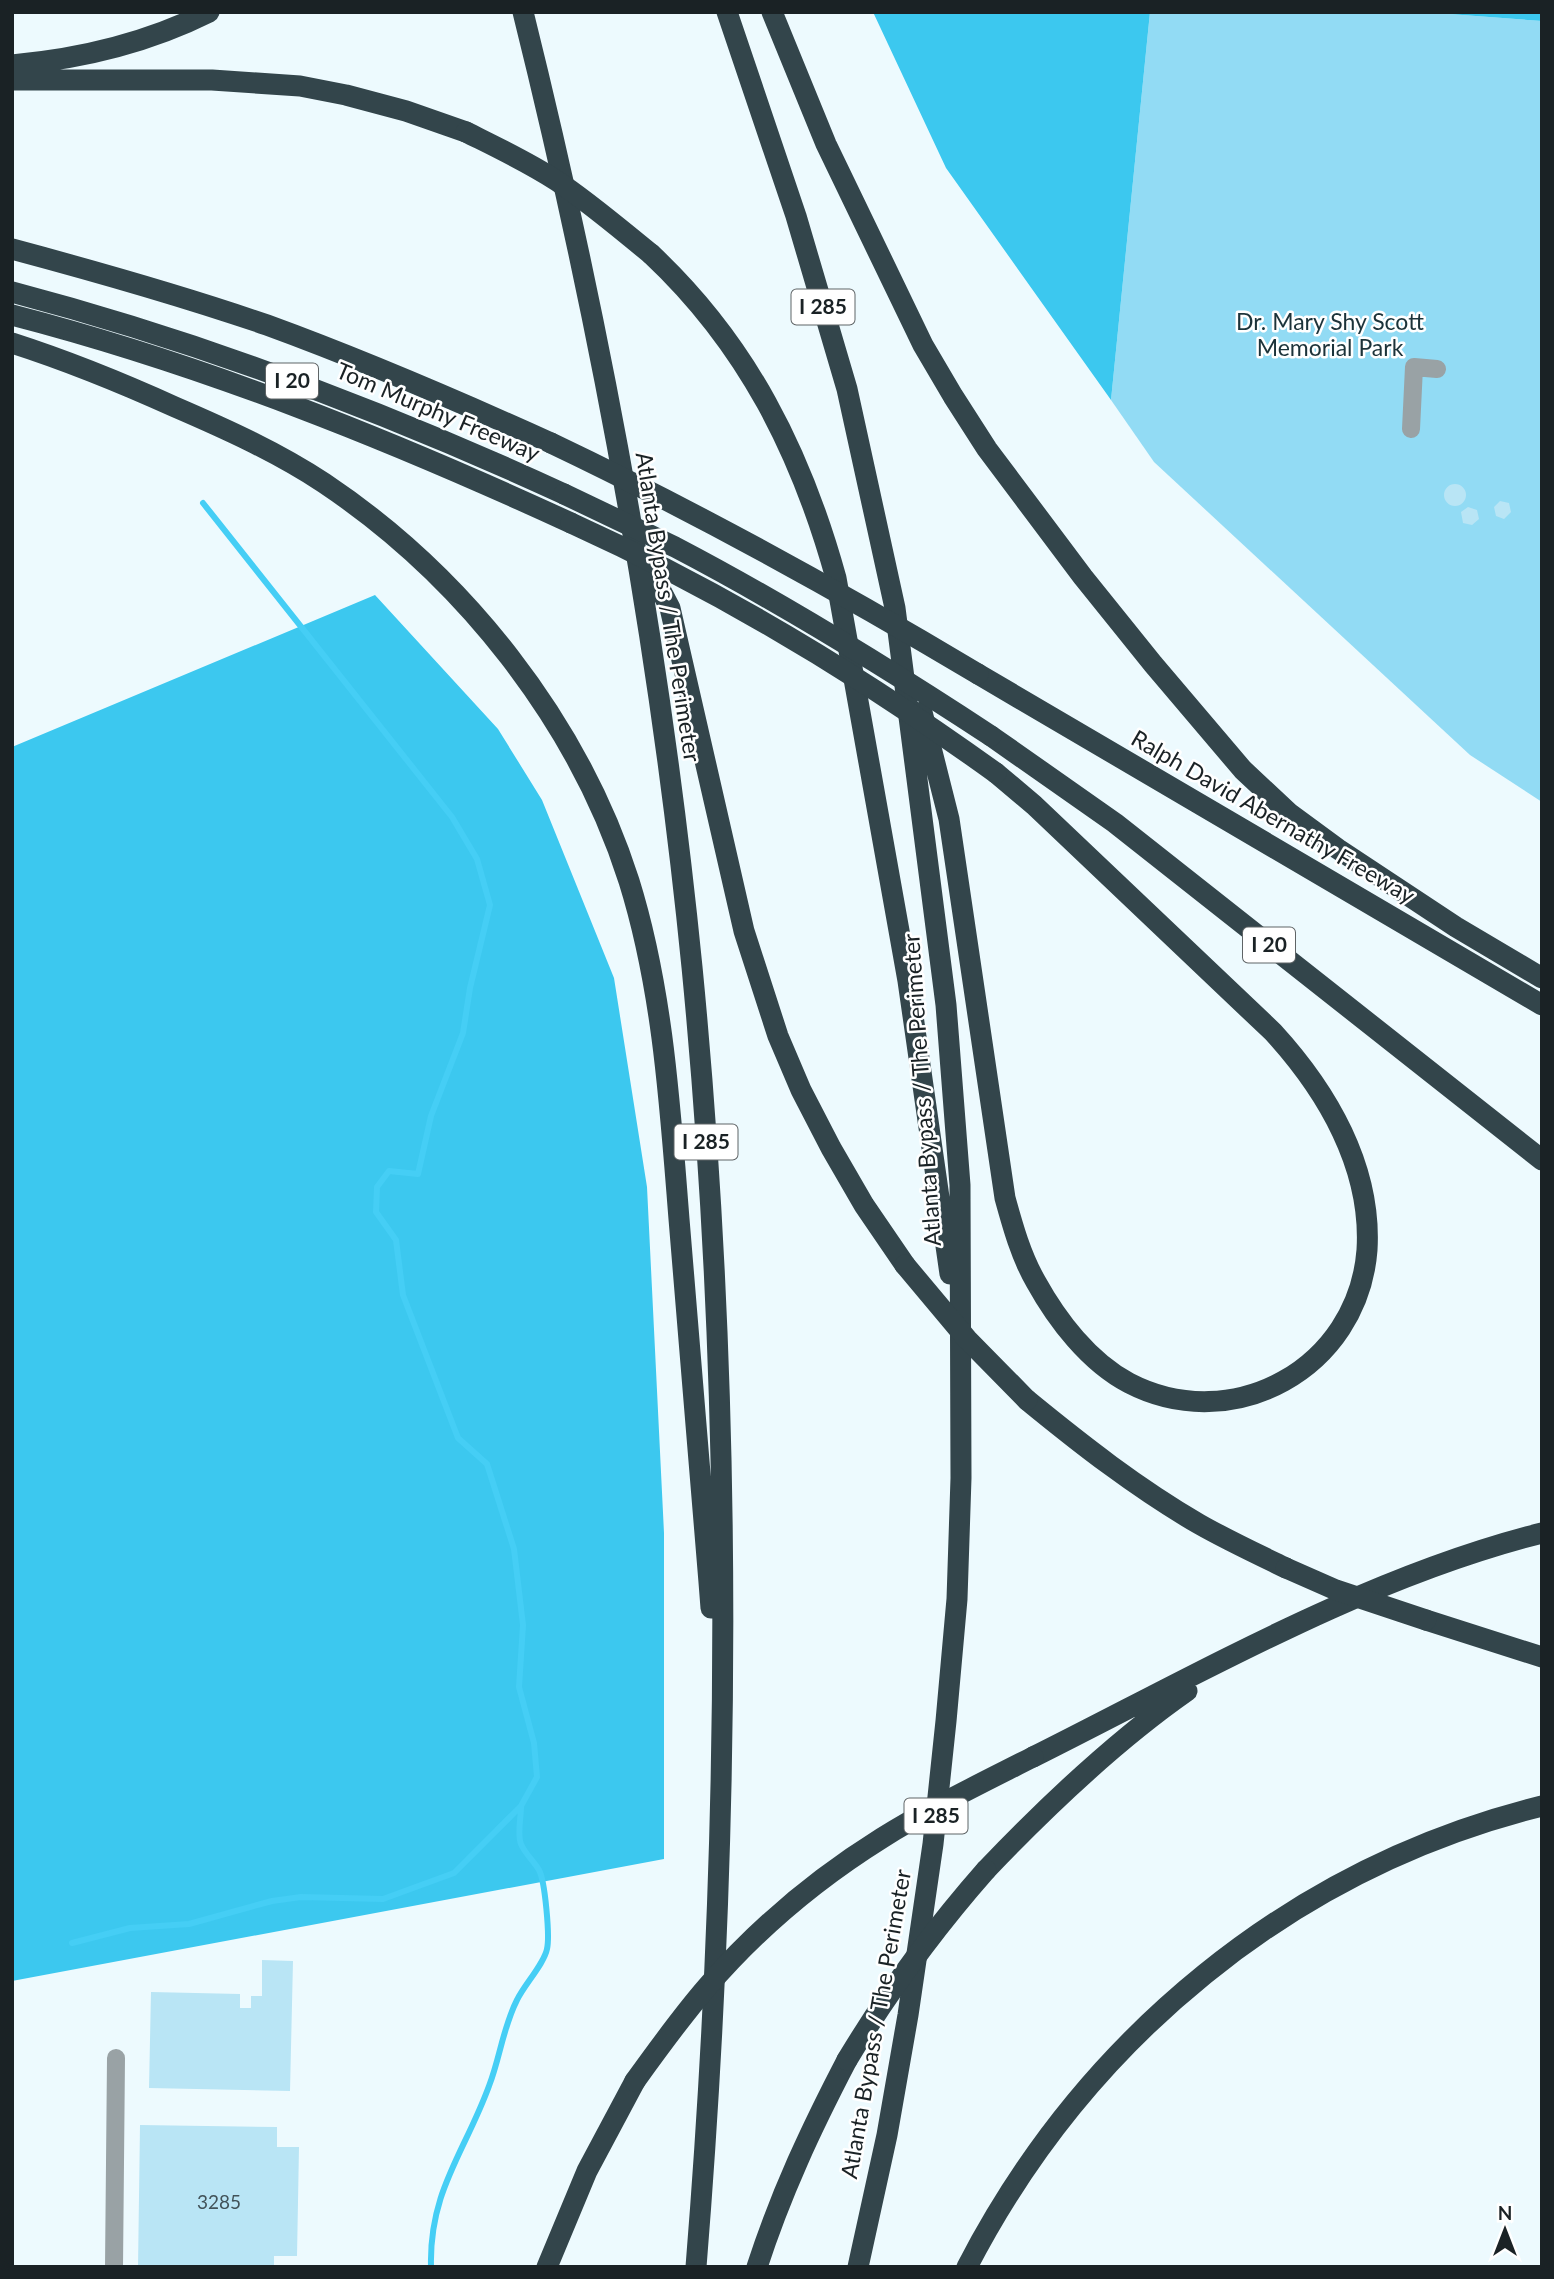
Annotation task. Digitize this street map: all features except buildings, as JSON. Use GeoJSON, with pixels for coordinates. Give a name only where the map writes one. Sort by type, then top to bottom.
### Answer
{"type":"FeatureCollection","features":[{"type":"Feature","properties":{"kind":"highway"},"geometry":{"type":"LineString","coordinates":[[12,65],[73,57],[118,46],[209,12]]}},
{"type":"Feature","properties":{"kind":"highway","name":"Atlanta Bypass / The Perimeter"},"geometry":{"type":"LineString","coordinates":[[523,12],[586,287],[636,542],[674,811],[692,967],[704,1109],[715,1270],[721,1429],[723,1746],[711,2048],[696,2267]]}},
{"type":"Feature","properties":{"kind":"highway","name":"Atlanta Bypass / The Perimeter"},"geometry":{"type":"LineString","coordinates":[[727,12],[796,216],[847,389],[895,608],[951,1055],[960,1185],[962,1359],[957,1599],[933,1844],[908,2015],[887,2135],[858,2267]]}},
{"type":"Feature","properties":{"kind":"highway"},"geometry":{"type":"LineString","coordinates":[[772,12],[827,144],[923,345],[987,449],[1083,577],[1243,770],[1290,813],[1338,849],[1456,927],[1542,978]]}},
{"type":"Feature","properties":{"kind":"highway"},"geometry":{"type":"LineString","coordinates":[[12,80],[212,80],[300,86],[406,111],[466,132],[508,152],[556,180],[651,254],[697,301],[746,365],[788,442],[807,484],[836,578],[908,981],[962,1359]]}},
{"type":"Feature","properties":{"kind":"highway","name":"Tom Murphy Freeway"},"geometry":{"type":"LineString","coordinates":[[12,249],[150,288],[275,329],[425,387],[551,443],[747,541],[978,674]]}},
{"type":"Feature","properties":{"kind":"highway","name":"Tom Murphy Freeway"},"geometry":{"type":"LineString","coordinates":[[12,292],[157,334],[276,375],[428,433],[675,547],[741,584],[901,678],[991,736],[1115,823],[1542,1160]]}},
{"type":"Feature","properties":{"kind":"highway"},"geometry":{"type":"LineString","coordinates":[[12,315],[138,352],[364,432],[571,523],[679,576],[782,633],[883,694],[996,773],[1042,813],[1273,1032],[1307,1071],[1342,1130],[1358,1176],[1366,1219],[1367,1250],[1361,1279],[1349,1313],[1329,1343],[1303,1369],[1273,1388],[1256,1395],[1217,1402],[1183,1401],[1145,1390],[1112,1372],[1093,1356],[1061,1320],[1036,1282],[1017,1241],[1005,1198],[948,819],[895,608]]}},
{"type":"Feature","properties":{"kind":"highway"},"geometry":{"type":"LineString","coordinates":[[12,342],[131,388],[225,429],[284,459],[355,505],[433,573],[476,618],[535,691],[595,794],[629,881],[647,947],[664,1049],[723,1746]]}},
{"type":"Feature","properties":{"kind":"highway"},"geometry":{"type":"LineString","coordinates":[[636,542],[670,608],[744,931],[778,1035],[831,1148],[864,1205],[905,1265],[967,1339],[1027,1400],[1136,1485],[1199,1524],[1336,1590],[1542,1657]]}},
{"type":"Feature","properties":{"kind":"highway","name":"Ralph David Abernathy Freeway"},"geometry":{"type":"LineString","coordinates":[[978,674],[1542,1005]]}},
{"type":"Feature","properties":{"kind":"highway"},"geometry":{"type":"LineString","coordinates":[[547,2267],[587,2171],[635,2081],[709,1986],[767,1927],[803,1896],[882,1838],[949,1800],[1268,1639],[1333,1608],[1427,1569],[1542,1533]]}},
{"type":"Feature","properties":{"kind":"highway"},"geometry":{"type":"LineString","coordinates":[[757,2267],[806,2138],[847,2060],[920,1951],[986,1870],[1063,1793],[1156,1713],[1268,1639]]}},
{"type":"Feature","properties":{"kind":"highway"},"geometry":{"type":"LineString","coordinates":[[967,2267],[1023,2171],[1080,2096],[1115,2055],[1218,1963],[1293,1911],[1381,1864],[1474,1826],[1542,1806]]}},
{"type":"Feature","properties":{"kind":"street"},"geometry":{"type":"LineString","coordinates":[[1411,429],[1414,367],[1437,369]]}},
{"type":"Feature","properties":{"kind":"street"},"geometry":{"type":"LineString","coordinates":[[114,2267],[117,2058]]}},
{"type":"Feature","properties":{"kind":"green space","name":"Dr. Mary Shy Scott Memorial Park"},"geometry":{"type":"Polygon","coordinates":[[[1150,12],[1422,12],[1542,21],[1542,802],[1470,755],[1154,462],[1111,400],[1150,12]]]}},
{"type":"Feature","properties":{"kind":"shaded area"},"geometry":{"type":"Polygon","coordinates":[[[873,12],[1150,12],[1111,400],[946,168],[873,12]]]}},
{"type":"Feature","properties":{"kind":"shaded area"},"geometry":{"type":"Polygon","coordinates":[[[1422,12],[1542,12],[1542,21],[1422,12]]]}},
{"type":"Feature","properties":{"kind":"shaded area"},"geometry":{"type":"Polygon","coordinates":[[[375,595],[498,729],[542,800],[614,978],[647,1187],[664,1533],[664,1859],[12,1981],[12,747],[375,595]]]}},
{"type":"Feature","properties":{"kind":"waterway"},"geometry":{"type":"LineString","coordinates":[[72,1943],[130,1928],[189,1924],[272,1901],[301,1897],[383,1899],[454,1873],[521,1806],[537,1777],[534,1743],[519,1687],[523,1625],[514,1549],[487,1464],[458,1438],[403,1295],[396,1240],[376,1212],[377,1187],[389,1171],[418,1174],[431,1116],[463,1033],[470,988],[490,905],[477,859],[452,817],[203,503]]}},
{"type":"Feature","properties":{"kind":"waterway"},"geometry":{"type":"LineString","coordinates":[[431,2267],[432,2240],[442,2194],[480,2110],[512,2010],[547,1949],[543,1885],[539,1870],[521,1844],[521,1807]]}}]}
